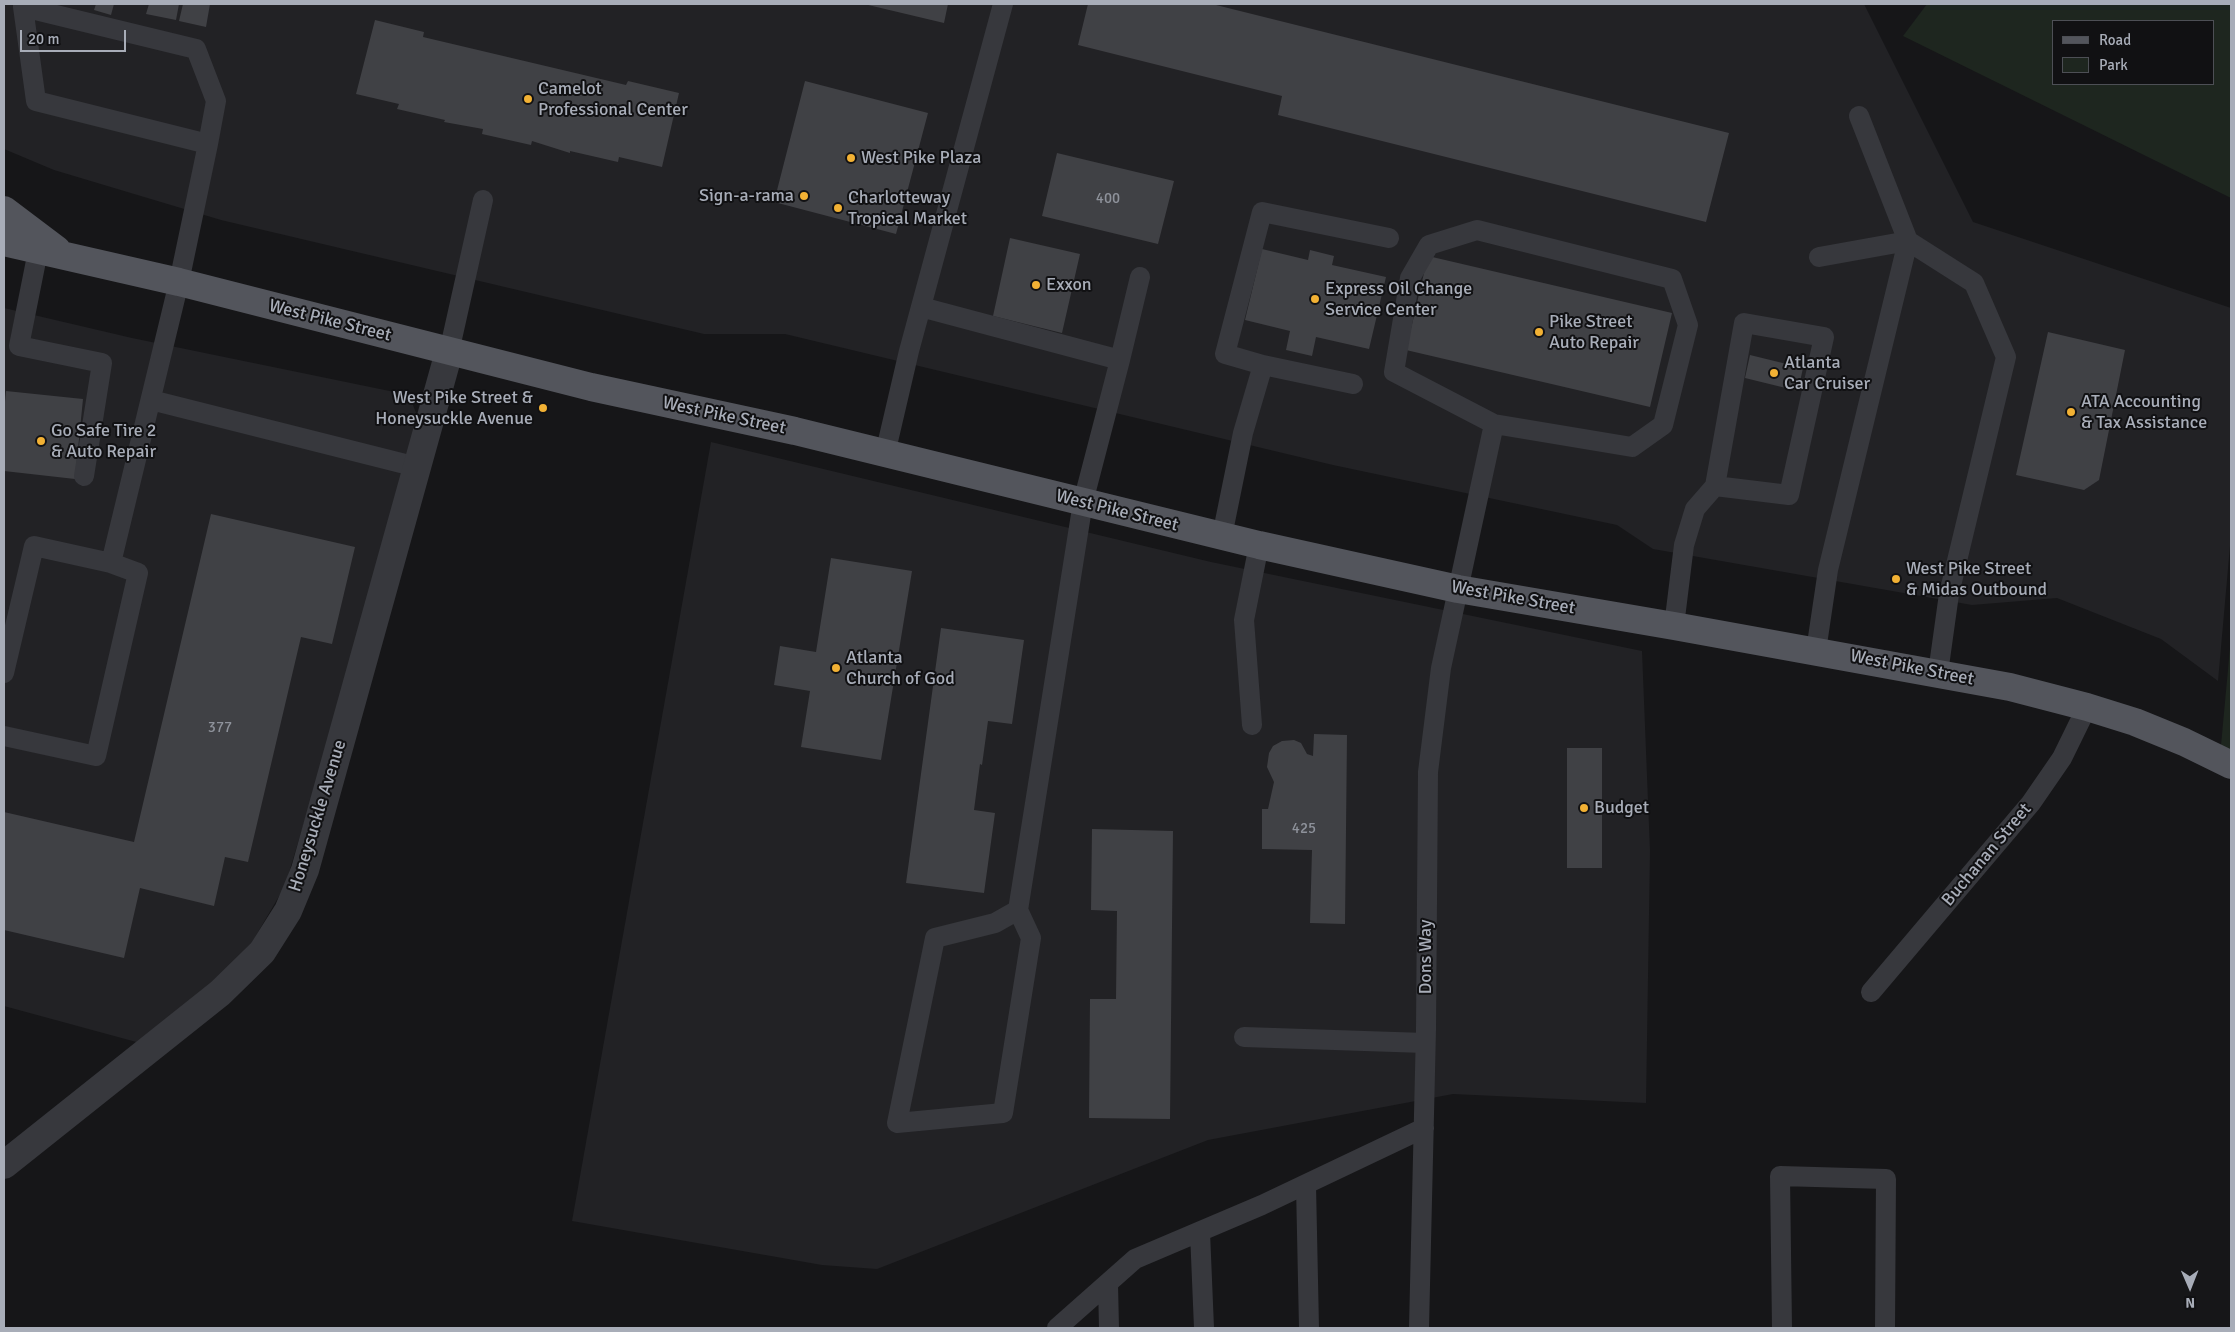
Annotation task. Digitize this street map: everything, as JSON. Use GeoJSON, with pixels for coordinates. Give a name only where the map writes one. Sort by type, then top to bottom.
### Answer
{"type":"FeatureCollection","features":[{"type":"Feature","properties":{"kind":"main road"},"geometry":{"type":"LineString","coordinates":[[4,210],[66,257]]}},
{"type":"Feature","properties":{"kind":"main road","name":"West Pike Street"},"geometry":{"type":"LineString","coordinates":[[4,242],[179,282],[591,387],[795,431],[1259,545],[1458,589],[1816,651],[2010,687],[2136,722],[2184,742],[2231,765]]}},
{"type":"Feature","properties":{"kind":"street","name":"Honeysuckle Avenue"},"geometry":{"type":"LineString","coordinates":[[4,1165],[220,993],[262,952],[288,911],[305,870],[449,352]]}},
{"type":"Feature","properties":{"kind":"lane"},"geometry":{"type":"LineString","coordinates":[[884,454],[921,307],[1003,4]]}},
{"type":"Feature","properties":{"kind":"lane"},"geometry":{"type":"LineString","coordinates":[[111,563],[179,282],[208,144],[216,101],[196,49],[23,5],[36,101],[208,144]]}},
{"type":"Feature","properties":{"kind":"lane"},"geometry":{"type":"LineString","coordinates":[[1816,651],[1828,570],[1908,241],[1859,116]]}},
{"type":"Feature","properties":{"kind":"lane"},"geometry":{"type":"LineString","coordinates":[[449,352],[484,200]]}},
{"type":"Feature","properties":{"kind":"lane"},"geometry":{"type":"LineString","coordinates":[[1353,384],[1263,365],[1225,354],[1262,212],[1389,238]]}},
{"type":"Feature","properties":{"kind":"lane"},"geometry":{"type":"LineString","coordinates":[[1478,230],[1672,279],[1688,326],[1664,425],[1632,447],[1494,424],[1394,372],[1410,278],[1429,245],[1478,230]]}},
{"type":"Feature","properties":{"kind":"lane"},"geometry":{"type":"LineString","coordinates":[[1819,257],[1908,241],[1974,283],[2006,357],[1949,594],[1938,673]]}},
{"type":"Feature","properties":{"kind":"lane"},"geometry":{"type":"LineString","coordinates":[[38,251],[19,346],[102,363],[84,476]]}},
{"type":"Feature","properties":{"kind":"lane"},"geometry":{"type":"LineString","coordinates":[[1018,910],[995,923],[935,938],[897,1123],[1002,1113],[1031,938],[1018,910],[1083,502],[1140,277]]}},
{"type":"Feature","properties":{"kind":"lane"},"geometry":{"type":"LineString","coordinates":[[921,307],[1120,360]]}},
{"type":"Feature","properties":{"kind":"lane"},"geometry":{"type":"LineString","coordinates":[[1674,626],[1684,545],[1695,509],[1715,486],[1744,323],[1824,337],[1789,495],[1715,486]]}},
{"type":"Feature","properties":{"kind":"lane"},"geometry":{"type":"LineString","coordinates":[[1222,536],[1243,433],[1263,365]]}},
{"type":"Feature","properties":{"kind":"lane"},"geometry":{"type":"LineString","coordinates":[[151,400],[417,467]]}},
{"type":"Feature","properties":{"kind":"lane","name":"Dons Way"},"geometry":{"type":"LineString","coordinates":[[1419,1328],[1424,1128],[1428,772],[1441,668],[1494,424]]}},
{"type":"Feature","properties":{"kind":"lane"},"geometry":{"type":"LineString","coordinates":[[1252,725],[1244,620],[1259,545]]}},
{"type":"Feature","properties":{"kind":"lane"},"geometry":{"type":"LineString","coordinates":[[4,673],[34,546],[111,563],[138,573],[96,756],[4,736]]}},
{"type":"Feature","properties":{"kind":"lane","name":"Buchanan Street"},"geometry":{"type":"LineString","coordinates":[[1871,992],[2031,803],[2062,758],[2087,707]]}},
{"type":"Feature","properties":{"kind":"lane"},"geometry":{"type":"LineString","coordinates":[[1244,1037],[1425,1043]]}},
{"type":"Feature","properties":{"kind":"lane"},"geometry":{"type":"LineString","coordinates":[[1057,1328],[1135,1259],[1306,1184],[1424,1128]]}},
{"type":"Feature","properties":{"kind":"lane"},"geometry":{"type":"LineString","coordinates":[[1782,1328],[1780,1176],[1886,1179],[1886,1328]]}},
{"type":"Feature","properties":{"kind":"lane"},"geometry":{"type":"LineString","coordinates":[[1306,1184],[1309,1328]]}},
{"type":"Feature","properties":{"kind":"lane"},"geometry":{"type":"LineString","coordinates":[[1200,1232],[1204,1328]]}},
{"type":"Feature","properties":{"kind":"lane"},"geometry":{"type":"LineString","coordinates":[[1108,1284],[1109,1328]]}},
{"type":"Feature","properties":{"kind":"shaded area"},"geometry":{"type":"Polygon","coordinates":[[[4,4],[1864,4],[1973,222],[2231,308],[2231,535],[2218,681],[2161,639],[2057,598],[1972,605],[1653,549],[1617,525],[1333,465],[785,334],[704,334],[221,220],[54,170],[4,149],[4,4]]]}},
{"type":"Feature","properties":{"kind":"shaded area"},"geometry":{"type":"Polygon","coordinates":[[[4,308],[132,338],[409,395],[422,428],[285,886],[227,985],[151,1046],[4,1006],[4,308]]]}},
{"type":"Feature","properties":{"kind":"shaded area"},"geometry":{"type":"Polygon","coordinates":[[[711,442],[1211,562],[1642,651],[1650,851],[1646,1103],[1453,1094],[1208,1140],[877,1269],[822,1265],[572,1221],[711,442]]]}},
{"type":"Feature","properties":{"kind":"green space"},"geometry":{"type":"Polygon","coordinates":[[[1927,4],[2231,4],[2231,198],[1903,36],[1927,4]]]}},
{"type":"Feature","properties":{"kind":"green space"},"geometry":{"type":"Polygon","coordinates":[[[2231,637],[2231,763],[2220,756],[2231,637]]]}},
{"type":"Feature","properties":{"kind":"building"},"geometry":{"type":"Polygon","coordinates":[[[96,4],[114,4],[111,15],[94,10],[96,4]]]}},
{"type":"Feature","properties":{"kind":"building"},"geometry":{"type":"Polygon","coordinates":[[[149,4],[179,4],[176,20],[146,14],[149,4]]]}},
{"type":"Feature","properties":{"kind":"building"},"geometry":{"type":"Polygon","coordinates":[[[183,4],[210,4],[206,27],[179,21],[183,4]]]}},
{"type":"Feature","properties":{"kind":"building"},"geometry":{"type":"Polygon","coordinates":[[[864,4],[948,4],[944,23],[864,4]]]}},
{"type":"Feature","properties":{"kind":"building"},"geometry":{"type":"Polygon","coordinates":[[[1088,4],[1212,4],[1729,133],[1706,222],[1278,115],[1282,96],[1078,45],[1088,4]]]}},
{"type":"Feature","properties":{"kind":"building","name":"Camelot Professional Center"},"geometry":{"type":"Polygon","coordinates":[[[375,20],[424,32],[423,37],[626,85],[628,81],[679,93],[662,167],[619,157],[618,162],[570,151],[570,153],[532,141],[531,145],[482,134],[483,129],[444,122],[445,120],[397,109],[399,104],[356,94],[375,20]]]}},
{"type":"Feature","properties":{"kind":"building","name":"West Pike Plaza"},"geometry":{"type":"Polygon","coordinates":[[[805,81],[928,113],[896,234],[774,202],[805,81]]]}},
{"type":"Feature","properties":{"kind":"building"},"geometry":{"type":"Polygon","coordinates":[[[1057,153],[1174,181],[1158,244],[1042,216],[1057,153]]]}},
{"type":"Feature","properties":{"kind":"building","name":"Exxon"},"geometry":{"type":"Polygon","coordinates":[[[1010,238],[1080,254],[1062,333],[993,316],[1010,238]]]}},
{"type":"Feature","properties":{"kind":"building","name":"Express Oil Change Service Center"},"geometry":{"type":"Polygon","coordinates":[[[1262,249],[1308,260],[1310,250],[1334,256],[1332,265],[1386,277],[1369,349],[1316,337],[1312,356],[1286,350],[1290,331],[1245,320],[1262,249]]]}},
{"type":"Feature","properties":{"kind":"building","name":"Pike Street Auto Repair"},"geometry":{"type":"Polygon","coordinates":[[[1428,256],[1672,313],[1650,407],[1406,350],[1428,256]]]}},
{"type":"Feature","properties":{"kind":"building","name":"ATA Accounting & Tax Assistance"},"geometry":{"type":"Polygon","coordinates":[[[2048,332],[2125,350],[2099,480],[2084,490],[2016,475],[2048,332]]]}},
{"type":"Feature","properties":{"kind":"building","name":"Atlanta Car Cruiser"},"geometry":{"type":"Polygon","coordinates":[[[1750,355],[1803,368],[1798,391],[1745,378],[1750,355]]]}},
{"type":"Feature","properties":{"kind":"building","name":"Go Safe Tire 2 & Auto Repair"},"geometry":{"type":"Polygon","coordinates":[[[6,391],[83,399],[75,479],[4,471],[6,391]]]}},
{"type":"Feature","properties":{"kind":"building"},"geometry":{"type":"Polygon","coordinates":[[[211,514],[355,547],[332,644],[301,637],[248,862],[225,857],[214,906],[140,888],[124,958],[4,930],[4,812],[134,842],[211,514]]]}},
{"type":"Feature","properties":{"kind":"building","name":"Atlanta Church of God"},"geometry":{"type":"Polygon","coordinates":[[[831,558],[912,571],[881,760],[801,747],[810,691],[774,685],[780,646],[816,652],[831,558]]]}},
{"type":"Feature","properties":{"kind":"building"},"geometry":{"type":"Polygon","coordinates":[[[941,628],[1024,640],[1012,724],[988,721],[982,765],[980,764],[974,810],[995,813],[984,893],[906,883],[941,628]]]}},
{"type":"Feature","properties":{"kind":"building"},"geometry":{"type":"Polygon","coordinates":[[[1314,734],[1347,735],[1345,924],[1310,923],[1312,850],[1262,849],[1262,809],[1268,809],[1274,782],[1267,767],[1269,753],[1273,746],[1282,741],[1294,740],[1301,743],[1307,754],[1313,756],[1314,734]]]}},
{"type":"Feature","properties":{"kind":"building","name":"Budget"},"geometry":{"type":"Polygon","coordinates":[[[1567,748],[1602,748],[1602,868],[1567,868],[1567,748]]]}},
{"type":"Feature","properties":{"kind":"building"},"geometry":{"type":"Polygon","coordinates":[[[1092,829],[1173,831],[1170,1119],[1089,1118],[1090,999],[1116,999],[1117,911],[1091,910],[1092,829]]]}},
{"type":"Feature","properties":{"kind":"place","name":"Camelot Professional Center"},"geometry":{"type":"Point","coordinates":[528,99]}},
{"type":"Feature","properties":{"kind":"place","name":"West Pike Plaza"},"geometry":{"type":"Point","coordinates":[851,158]}},
{"type":"Feature","properties":{"kind":"place","name":"Sign-a-rama"},"geometry":{"type":"Point","coordinates":[804,196]}},
{"type":"Feature","properties":{"kind":"place","name":"Charlotteway Tropical Market"},"geometry":{"type":"Point","coordinates":[838,208]}},
{"type":"Feature","properties":{"kind":"place","name":"Exxon"},"geometry":{"type":"Point","coordinates":[1036,285]}},
{"type":"Feature","properties":{"kind":"place","name":"Express Oil Change Service Center"},"geometry":{"type":"Point","coordinates":[1315,299]}},
{"type":"Feature","properties":{"kind":"place","name":"Pike Street Auto Repair"},"geometry":{"type":"Point","coordinates":[1539,332]}},
{"type":"Feature","properties":{"kind":"place","name":"Atlanta Car Cruiser"},"geometry":{"type":"Point","coordinates":[1774,373]}},
{"type":"Feature","properties":{"kind":"place","name":"West Pike Street & Honeysuckle Avenue"},"geometry":{"type":"Point","coordinates":[543,408]}},
{"type":"Feature","properties":{"kind":"place","name":"ATA Accounting & Tax Assistance"},"geometry":{"type":"Point","coordinates":[2071,412]}},
{"type":"Feature","properties":{"kind":"place","name":"Go Safe Tire 2 & Auto Repair"},"geometry":{"type":"Point","coordinates":[41,441]}},
{"type":"Feature","properties":{"kind":"place","name":"West Pike Street & Midas Outbound"},"geometry":{"type":"Point","coordinates":[1896,579]}},
{"type":"Feature","properties":{"kind":"place","name":"Atlanta Church of God"},"geometry":{"type":"Point","coordinates":[836,668]}},
{"type":"Feature","properties":{"kind":"place","name":"Budget"},"geometry":{"type":"Point","coordinates":[1584,808]}}]}
